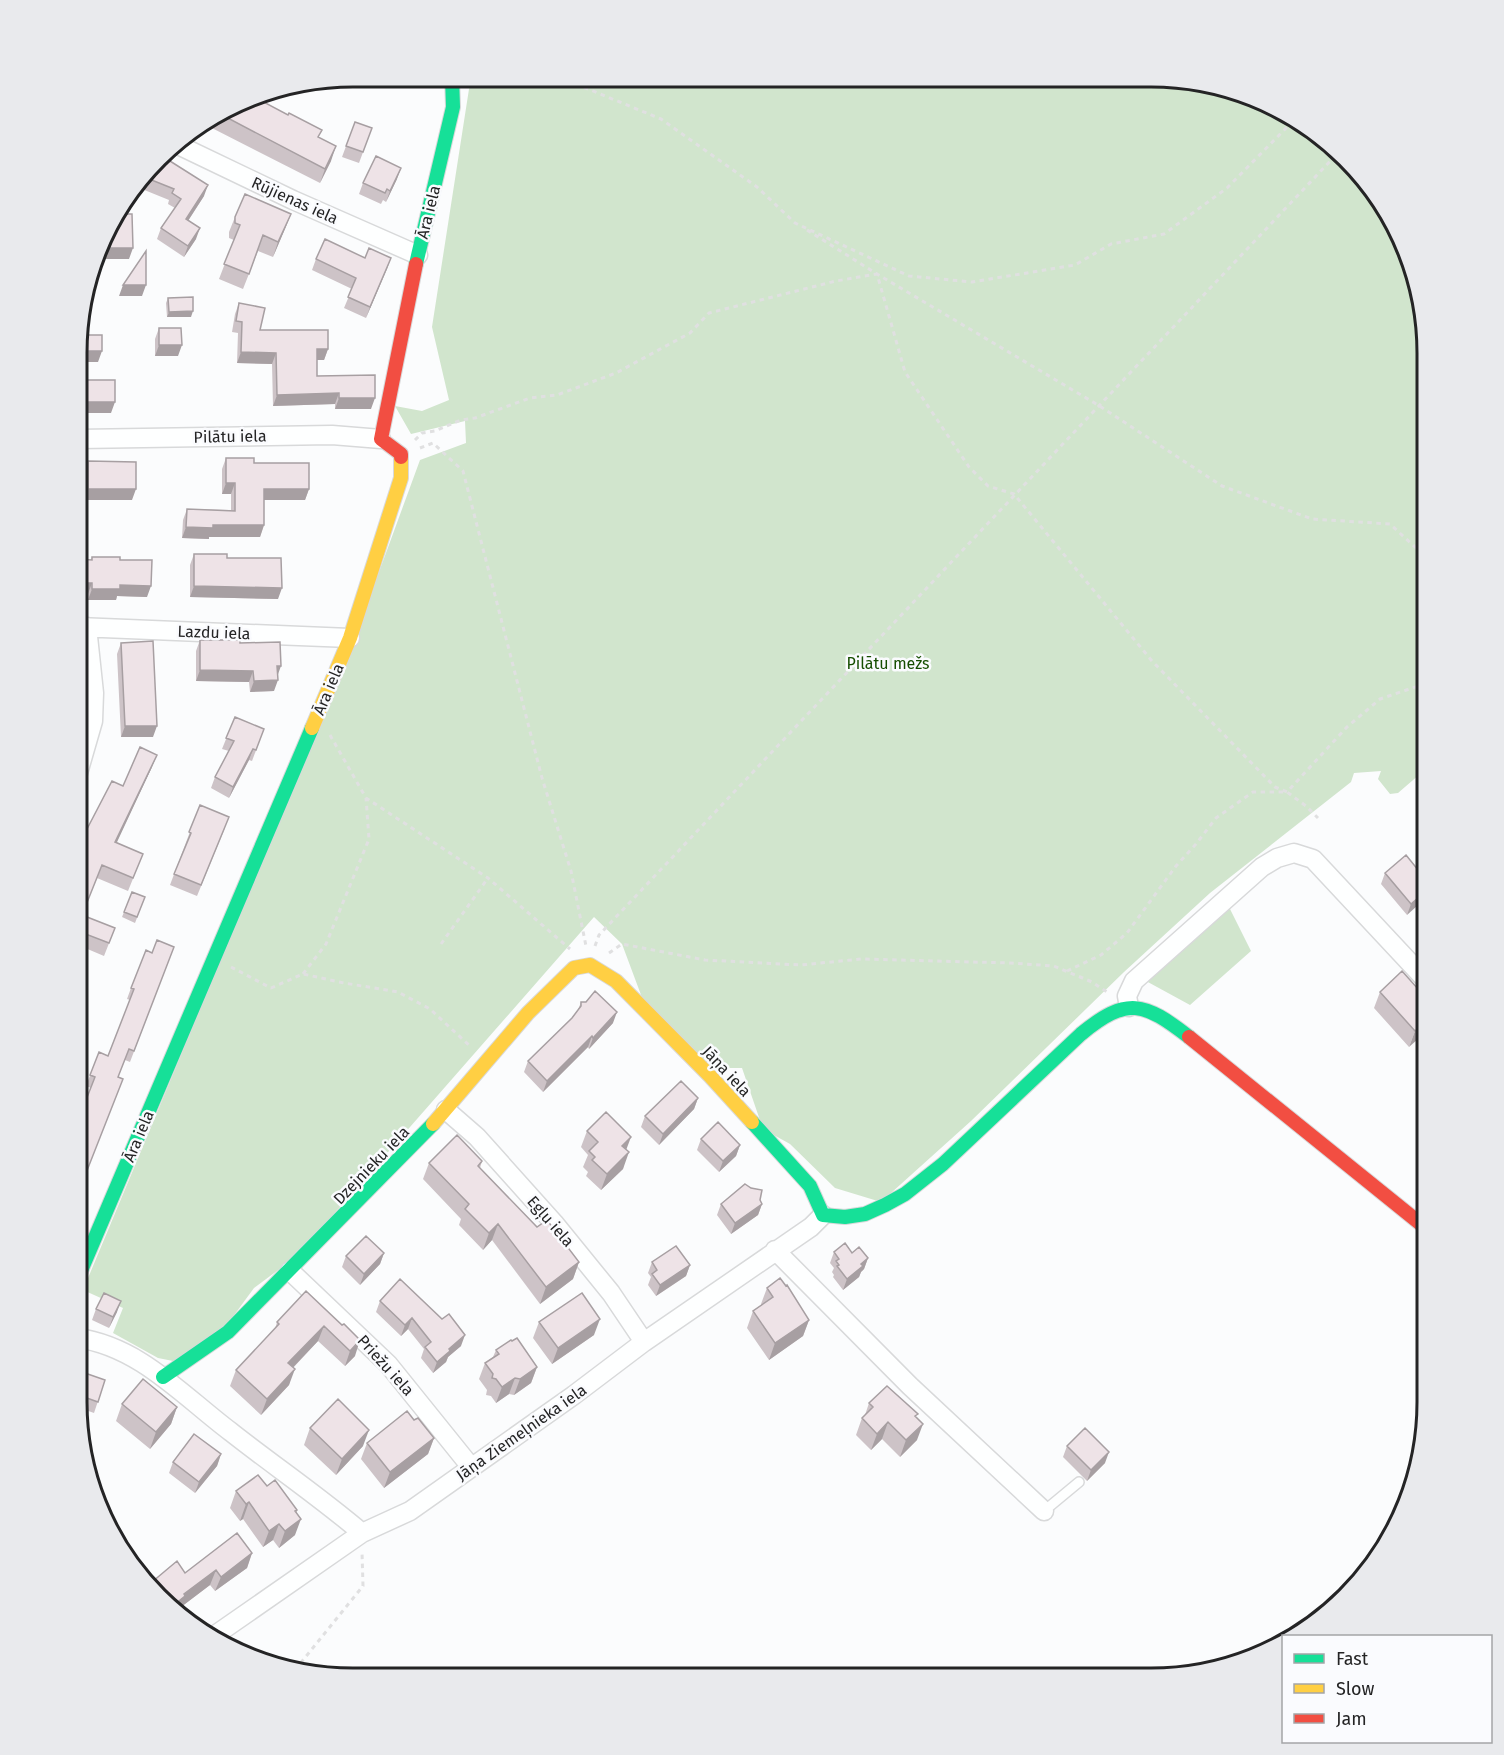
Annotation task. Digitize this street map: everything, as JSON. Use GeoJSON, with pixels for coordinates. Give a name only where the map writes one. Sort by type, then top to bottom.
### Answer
{"type":"FeatureCollection","features":[{"type":"Feature","properties":{"kind":"street","name":"Āra iela"},"geometry":{"type":"LineString","coordinates":[[381,439],[418,255],[453,107],[452,87]]}},
{"type":"Feature","properties":{"kind":"street","name":"Rūjienas iela"},"geometry":{"type":"LineString","coordinates":[[184,148],[293,200],[418,255]]}},
{"type":"Feature","properties":{"kind":"street","name":"Pilātu iela"},"geometry":{"type":"LineString","coordinates":[[87,439],[332,435],[381,439]]}},
{"type":"Feature","properties":{"kind":"street"},"geometry":{"type":"LineString","coordinates":[[381,439],[402,454]]}},
{"type":"Feature","properties":{"kind":"street","name":"Āra iela"},"geometry":{"type":"LineString","coordinates":[[87,1256],[350,638],[401,478],[402,454]]}},
{"type":"Feature","properties":{"kind":"street","name":"Lazdu iela"},"geometry":{"type":"LineString","coordinates":[[87,627],[350,638]]}},
{"type":"Feature","properties":{"kind":"street"},"geometry":{"type":"LineString","coordinates":[[87,651],[94,693],[93,721],[87,742]]}},
{"type":"Feature","properties":{"kind":"street"},"geometry":{"type":"LineString","coordinates":[[1129,1007],[1127,996],[1134,981],[1262,867],[1277,858],[1294,853],[1313,860],[1417,970]]}},
{"type":"Feature","properties":{"kind":"street","name":"Dzejnieku iela"},"geometry":{"type":"LineString","coordinates":[[163,1377],[228,1332],[446,1110],[486,1060],[574,968],[590,965]]}},
{"type":"Feature","properties":{"kind":"street","name":"Jāņa iela"},"geometry":{"type":"LineString","coordinates":[[590,965],[616,981],[711,1076],[810,1186],[823,1215]]}},
{"type":"Feature","properties":{"kind":"street"},"geometry":{"type":"LineString","coordinates":[[823,1215],[847,1217],[870,1211],[905,1194],[956,1153],[1078,1036],[1105,1016],[1129,1007],[1144,1007],[1176,1028],[1417,1221]]}},
{"type":"Feature","properties":{"kind":"street","name":"Egļu iela"},"geometry":{"type":"LineString","coordinates":[[446,1110],[477,1137],[554,1223],[611,1293],[644,1342]]}},
{"type":"Feature","properties":{"kind":"street","name":"Jāņa Ziemeļnieka iela"},"geometry":{"type":"LineString","coordinates":[[220,1632],[362,1533],[410,1511],[574,1395],[644,1342],[811,1227],[823,1215]]}},
{"type":"Feature","properties":{"kind":"street"},"geometry":{"type":"LineString","coordinates":[[775,1250],[910,1386],[1044,1510]]}},
{"type":"Feature","properties":{"kind":"street","name":"Priežu iela"},"geometry":{"type":"LineString","coordinates":[[290,1271],[388,1364],[471,1467]]}},
{"type":"Feature","properties":{"kind":"street"},"geometry":{"type":"LineString","coordinates":[[87,1339],[127,1353],[163,1377],[214,1420],[362,1533]]}},
{"type":"Feature","properties":{"kind":"lane"},"geometry":{"type":"LineString","coordinates":[[1044,1510],[1079,1482]]}},
{"type":"Feature","properties":{"kind":"path"},"geometry":{"type":"LineString","coordinates":[[583,87],[661,119],[757,187],[795,223],[1098,405],[1222,486],[1312,519],[1390,524],[1417,549]]}},
{"type":"Feature","properties":{"kind":"path"},"geometry":{"type":"LineString","coordinates":[[795,223],[909,276],[972,282],[1076,265],[1111,244],[1164,234],[1227,188],[1288,126]]}},
{"type":"Feature","properties":{"kind":"path"},"geometry":{"type":"LineString","coordinates":[[590,965],[599,935],[1332,159]]}},
{"type":"Feature","properties":{"kind":"path"},"geometry":{"type":"LineString","coordinates":[[402,454],[422,433],[435,431],[461,420],[475,418],[530,398],[557,395],[616,373],[690,333],[709,313],[836,281],[877,274]]}},
{"type":"Feature","properties":{"kind":"path"},"geometry":{"type":"LineString","coordinates":[[877,274],[905,372],[969,467],[988,486],[1014,494],[1152,661],[1275,787],[1287,792],[1318,818]]}},
{"type":"Feature","properties":{"kind":"path"},"geometry":{"type":"LineString","coordinates":[[402,454],[433,443],[463,471],[542,778],[571,871],[590,965]]}},
{"type":"Feature","properties":{"kind":"path"},"geometry":{"type":"LineString","coordinates":[[1067,971],[1101,955],[1126,933],[1176,866],[1216,818],[1253,792],[1287,792],[1347,726],[1380,699],[1417,686]]}},
{"type":"Feature","properties":{"kind":"path"},"geometry":{"type":"LineString","coordinates":[[213,959],[272,988],[303,974],[326,944],[369,839],[366,798],[336,743],[316,717]]}},
{"type":"Feature","properties":{"kind":"path"},"geometry":{"type":"LineString","coordinates":[[366,798],[488,878],[590,965]]}},
{"type":"Feature","properties":{"kind":"path"},"geometry":{"type":"LineString","coordinates":[[441,944],[488,878]]}},
{"type":"Feature","properties":{"kind":"path"},"geometry":{"type":"LineString","coordinates":[[590,965],[622,944],[717,961],[801,965],[861,959],[1054,966],[1092,982],[1129,1007]]}},
{"type":"Feature","properties":{"kind":"path"},"geometry":{"type":"LineString","coordinates":[[303,974],[398,992],[430,1008],[486,1060]]}},
{"type":"Feature","properties":{"kind":"path"},"geometry":{"type":"LineString","coordinates":[[301,1663],[363,1586],[362,1533]]}},
{"type":"Feature","properties":{"kind":"green space","name":"Pilātu mežs"},"geometry":{"type":"Polygon","coordinates":[[[470,87],[1151,87],[1186,89],[1220,96],[1253,107],[1269,114],[1313,142],[1339,165],[1362,191],[1390,235],[1403,267],[1415,318],[1417,353],[1417,777],[1398,793],[1390,794],[1378,779],[1381,771],[1354,773],[1351,782],[1210,893],[1124,972],[971,1121],[881,1202],[835,1188],[790,1144],[763,1129],[742,1068],[708,1068],[647,1011],[622,944],[594,917],[297,1256],[254,1288],[221,1333],[178,1362],[158,1358],[113,1333],[123,1308],[87,1292],[87,1280],[353,643],[420,460],[466,443],[465,421],[411,434],[395,406],[422,411],[449,400],[432,327],[470,87]]]}},
{"type":"Feature","properties":{"kind":"green space"},"geometry":{"type":"Polygon","coordinates":[[[1229,907],[1251,951],[1190,1005],[1146,981],[1229,907]]]}},
{"type":"Feature","properties":{"kind":"building"},"geometry":{"type":"Polygon","coordinates":[[[264,102],[322,130],[318,137],[336,146],[325,169],[228,118],[264,102]]]}},
{"type":"Feature","properties":{"kind":"building"},"geometry":{"type":"Polygon","coordinates":[[[355,122],[372,128],[363,152],[346,146],[355,122]]]}},
{"type":"Feature","properties":{"kind":"building"},"geometry":{"type":"Polygon","coordinates":[[[376,156],[401,168],[390,191],[387,189],[385,193],[363,183],[376,156]]]}},
{"type":"Feature","properties":{"kind":"building"},"geometry":{"type":"Polygon","coordinates":[[[170,161],[208,185],[186,219],[200,228],[188,246],[161,228],[181,199],[172,193],[174,189],[151,180],[170,161]]]}},
{"type":"Feature","properties":{"kind":"building"},"geometry":{"type":"Polygon","coordinates":[[[245,194],[291,214],[278,242],[263,235],[249,274],[224,264],[240,225],[235,223],[235,217],[245,194]]]}},
{"type":"Feature","properties":{"kind":"building"},"geometry":{"type":"Polygon","coordinates":[[[127,214],[132,214],[133,248],[108,248],[127,214]]]}},
{"type":"Feature","properties":{"kind":"building"},"geometry":{"type":"Polygon","coordinates":[[[325,239],[365,258],[369,248],[391,258],[370,307],[348,297],[356,278],[316,259],[325,239]]]}},
{"type":"Feature","properties":{"kind":"building"},"geometry":{"type":"Polygon","coordinates":[[[146,251],[146,285],[123,285],[146,251]]]}},
{"type":"Feature","properties":{"kind":"building"},"geometry":{"type":"Polygon","coordinates":[[[193,297],[193,311],[169,312],[168,298],[193,297]]]}},
{"type":"Feature","properties":{"kind":"building"},"geometry":{"type":"Polygon","coordinates":[[[239,303],[265,308],[260,330],[328,330],[328,349],[317,349],[317,376],[375,375],[375,398],[339,398],[339,393],[277,395],[276,353],[241,352],[242,322],[236,321],[239,303]]]}},
{"type":"Feature","properties":{"kind":"building"},"geometry":{"type":"Polygon","coordinates":[[[159,328],[181,328],[182,345],[159,345],[159,328]]]}},
{"type":"Feature","properties":{"kind":"building"},"geometry":{"type":"Polygon","coordinates":[[[88,335],[102,335],[102,351],[87,351],[88,335]]]}},
{"type":"Feature","properties":{"kind":"building"},"geometry":{"type":"Polygon","coordinates":[[[87,380],[115,380],[115,402],[87,402],[87,380]]]}},
{"type":"Feature","properties":{"kind":"building"},"geometry":{"type":"Polygon","coordinates":[[[226,458],[254,458],[254,463],[309,463],[309,489],[264,489],[264,525],[186,527],[187,509],[235,511],[235,483],[226,483],[226,458]]]}},
{"type":"Feature","properties":{"kind":"building"},"geometry":{"type":"Polygon","coordinates":[[[88,461],[136,462],[136,489],[88,489],[88,461]]]}},
{"type":"Feature","properties":{"kind":"building"},"geometry":{"type":"Polygon","coordinates":[[[194,554],[227,554],[227,558],[281,558],[282,588],[194,586],[194,554]]]}},
{"type":"Feature","properties":{"kind":"building"},"geometry":{"type":"Polygon","coordinates":[[[92,557],[120,557],[120,560],[152,560],[151,586],[120,585],[120,589],[92,589],[92,583],[87,583],[87,560],[92,560],[92,557]]]}},
{"type":"Feature","properties":{"kind":"building"},"geometry":{"type":"Polygon","coordinates":[[[200,640],[240,640],[240,643],[280,642],[281,666],[277,666],[278,680],[254,681],[253,671],[200,670],[200,640]]]}},
{"type":"Feature","properties":{"kind":"building"},"geometry":{"type":"Polygon","coordinates":[[[153,641],[157,726],[125,726],[121,643],[153,641]]]}},
{"type":"Feature","properties":{"kind":"building"},"geometry":{"type":"Polygon","coordinates":[[[235,717],[264,729],[256,750],[253,749],[233,787],[215,777],[234,741],[226,738],[235,717]]]}},
{"type":"Feature","properties":{"kind":"building"},"geometry":{"type":"Polygon","coordinates":[[[140,747],[157,755],[115,842],[143,854],[133,878],[102,865],[87,902],[87,829],[112,781],[123,786],[140,747]]]}},
{"type":"Feature","properties":{"kind":"building"},"geometry":{"type":"Polygon","coordinates":[[[200,805],[229,817],[201,885],[174,874],[200,805]]]}},
{"type":"Feature","properties":{"kind":"building"},"geometry":{"type":"Polygon","coordinates":[[[1406,855],[1417,869],[1417,899],[1411,904],[1385,873],[1406,855]]]}},
{"type":"Feature","properties":{"kind":"building"},"geometry":{"type":"Polygon","coordinates":[[[132,892],[145,897],[137,917],[124,912],[132,892]]]}},
{"type":"Feature","properties":{"kind":"building"},"geometry":{"type":"Polygon","coordinates":[[[87,917],[115,928],[109,943],[87,934],[87,917]]]}},
{"type":"Feature","properties":{"kind":"building"},"geometry":{"type":"Polygon","coordinates":[[[157,940],[174,947],[134,1051],[129,1049],[118,1077],[123,1079],[87,1171],[87,1097],[95,1077],[90,1075],[99,1052],[108,1056],[134,989],[131,988],[146,950],[152,953],[157,940]]]}},
{"type":"Feature","properties":{"kind":"building"},"geometry":{"type":"Polygon","coordinates":[[[1402,971],[1417,988],[1417,1029],[1415,1031],[1380,992],[1402,971]]]}},
{"type":"Feature","properties":{"kind":"building"},"geometry":{"type":"Polygon","coordinates":[[[595,991],[617,1012],[547,1081],[528,1061],[572,1018],[581,1006],[581,1002],[586,1002],[595,991]]]}},
{"type":"Feature","properties":{"kind":"building"},"geometry":{"type":"Polygon","coordinates":[[[681,1081],[698,1098],[663,1134],[645,1116],[681,1081]]]}},
{"type":"Feature","properties":{"kind":"building"},"geometry":{"type":"Polygon","coordinates":[[[606,1112],[631,1137],[622,1146],[629,1152],[607,1174],[592,1160],[595,1157],[589,1151],[598,1142],[587,1131],[606,1112]]]}},
{"type":"Feature","properties":{"kind":"building"},"geometry":{"type":"Polygon","coordinates":[[[718,1122],[740,1145],[723,1161],[701,1139],[718,1122]]]}},
{"type":"Feature","properties":{"kind":"building"},"geometry":{"type":"Polygon","coordinates":[[[457,1135],[482,1161],[478,1166],[537,1227],[547,1220],[579,1262],[546,1287],[498,1224],[489,1233],[465,1209],[469,1204],[429,1163],[457,1135]]]}},
{"type":"Feature","properties":{"kind":"building"},"geometry":{"type":"Polygon","coordinates":[[[745,1184],[762,1190],[760,1200],[762,1204],[735,1223],[721,1204],[745,1184]]]}},
{"type":"Feature","properties":{"kind":"building"},"geometry":{"type":"Polygon","coordinates":[[[366,1236],[384,1253],[364,1274],[346,1256],[366,1236]]]}},
{"type":"Feature","properties":{"kind":"building"},"geometry":{"type":"Polygon","coordinates":[[[845,1243],[852,1253],[859,1247],[868,1258],[861,1264],[863,1266],[847,1279],[837,1266],[839,1265],[836,1261],[839,1259],[834,1252],[845,1243]]]}},
{"type":"Feature","properties":{"kind":"building"},"geometry":{"type":"Polygon","coordinates":[[[676,1246],[690,1265],[660,1285],[652,1274],[657,1270],[652,1262],[676,1246]]]}},
{"type":"Feature","properties":{"kind":"building"},"geometry":{"type":"Polygon","coordinates":[[[780,1278],[809,1320],[775,1343],[753,1311],[773,1297],[767,1288],[780,1278]]]}},
{"type":"Feature","properties":{"kind":"building"},"geometry":{"type":"Polygon","coordinates":[[[400,1279],[442,1319],[449,1314],[465,1335],[437,1362],[425,1347],[431,1342],[412,1318],[405,1325],[380,1301],[400,1279]]]}},
{"type":"Feature","properties":{"kind":"building"},"geometry":{"type":"Polygon","coordinates":[[[306,1291],[360,1340],[350,1351],[324,1326],[288,1363],[295,1369],[267,1399],[236,1370],[306,1291]]]}},
{"type":"Feature","properties":{"kind":"building"},"geometry":{"type":"Polygon","coordinates":[[[104,1293],[121,1301],[113,1317],[96,1309],[104,1293]]]}},
{"type":"Feature","properties":{"kind":"building"},"geometry":{"type":"Polygon","coordinates":[[[582,1293],[600,1319],[558,1348],[539,1322],[582,1293]]]}},
{"type":"Feature","properties":{"kind":"building"},"geometry":{"type":"Polygon","coordinates":[[[517,1338],[537,1367],[520,1379],[515,1378],[502,1387],[496,1379],[492,1378],[493,1374],[485,1363],[499,1354],[496,1350],[517,1338]]]}},
{"type":"Feature","properties":{"kind":"building"},"geometry":{"type":"Polygon","coordinates":[[[87,1374],[105,1380],[98,1402],[87,1398],[87,1374]]]}},
{"type":"Feature","properties":{"kind":"building"},"geometry":{"type":"Polygon","coordinates":[[[143,1379],[177,1407],[156,1432],[122,1404],[143,1379]]]}},
{"type":"Feature","properties":{"kind":"building"},"geometry":{"type":"Polygon","coordinates":[[[887,1386],[918,1414],[915,1416],[923,1424],[906,1440],[888,1422],[877,1434],[862,1418],[873,1407],[869,1403],[887,1386]]]}},
{"type":"Feature","properties":{"kind":"building"},"geometry":{"type":"Polygon","coordinates":[[[338,1399],[369,1430],[342,1459],[310,1428],[338,1399]]]}},
{"type":"Feature","properties":{"kind":"building"},"geometry":{"type":"Polygon","coordinates":[[[407,1411],[414,1420],[418,1418],[434,1438],[390,1472],[367,1443],[407,1411]]]}},
{"type":"Feature","properties":{"kind":"building"},"geometry":{"type":"Polygon","coordinates":[[[1085,1428],[1109,1452],[1091,1470],[1067,1446],[1085,1428]]]}},
{"type":"Feature","properties":{"kind":"building"},"geometry":{"type":"Polygon","coordinates":[[[194,1434],[221,1454],[199,1482],[173,1462],[194,1434]]]}},
{"type":"Feature","properties":{"kind":"building"},"geometry":{"type":"Polygon","coordinates":[[[258,1475],[267,1486],[275,1480],[297,1510],[295,1511],[301,1519],[285,1531],[279,1524],[269,1531],[249,1502],[246,1504],[236,1491],[258,1475]]]}},
{"type":"Feature","properties":{"kind":"building"},"geometry":{"type":"Polygon","coordinates":[[[237,1533],[252,1553],[221,1577],[216,1570],[184,1594],[185,1596],[178,1602],[155,1579],[177,1561],[185,1573],[237,1533]]]}},
{"type":"Feature","properties":{"kind":"traffic: fast"},"geometry":{"type":"LineString","coordinates":[[416,264],[453,107],[452,87]]}},
{"type":"Feature","properties":{"kind":"traffic: fast"},"geometry":{"type":"LineString","coordinates":[[87,1257],[312,728]]}},
{"type":"Feature","properties":{"kind":"traffic: fast"},"geometry":{"type":"LineString","coordinates":[[752,1122],[810,1186],[823,1215],[845,1217],[865,1214],[905,1194],[943,1164],[1081,1034],[1111,1014],[1135,1008],[1147,1011],[1160,1016],[1189,1037]]}},
{"type":"Feature","properties":{"kind":"traffic: fast"},"geometry":{"type":"LineString","coordinates":[[163,1377],[228,1332],[433,1124]]}},
{"type":"Feature","properties":{"kind":"traffic: slow"},"geometry":{"type":"LineString","coordinates":[[312,728],[350,638],[401,478],[401,457]]}},
{"type":"Feature","properties":{"kind":"traffic: slow"},"geometry":{"type":"LineString","coordinates":[[433,1124],[528,1013],[574,968],[590,965],[616,981],[752,1122]]}},
{"type":"Feature","properties":{"kind":"traffic: jam"},"geometry":{"type":"LineString","coordinates":[[401,457],[401,454],[381,439],[416,264]]}},
{"type":"Feature","properties":{"kind":"traffic: jam"},"geometry":{"type":"LineString","coordinates":[[1189,1037],[1417,1221]]}}]}
